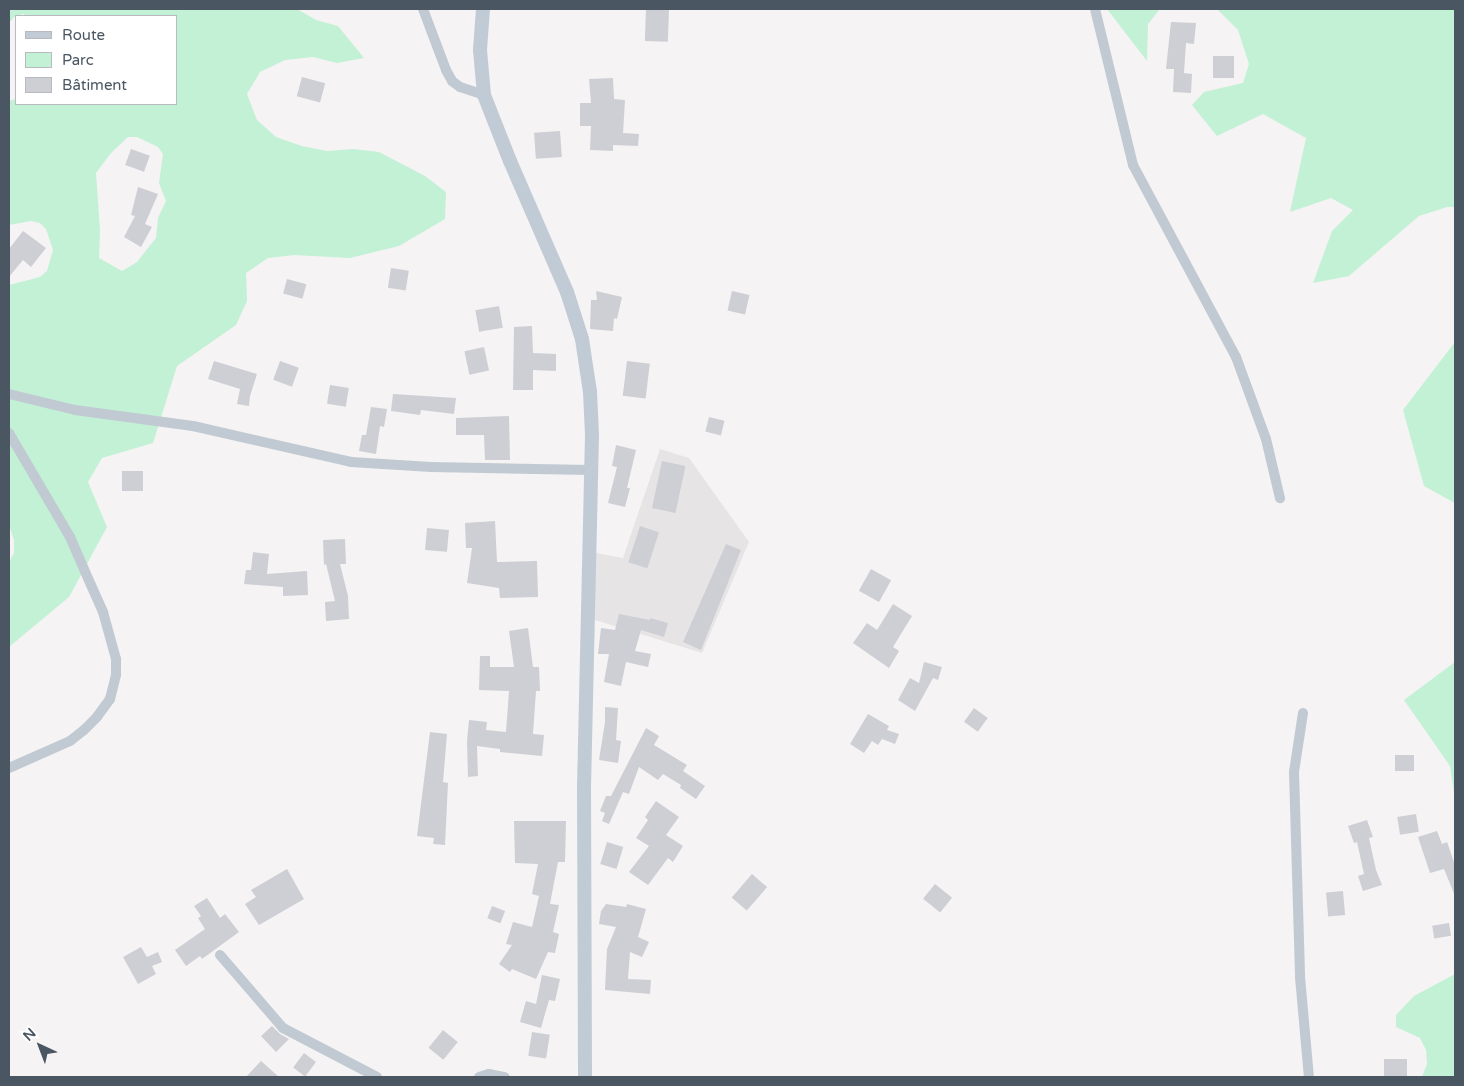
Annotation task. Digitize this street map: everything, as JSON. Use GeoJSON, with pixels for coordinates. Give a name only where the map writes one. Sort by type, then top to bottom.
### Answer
{"type":"FeatureCollection","features":[{"type":"Feature","properties":{"kind":"main road"},"geometry":{"type":"LineString","coordinates":[[483,9],[480,50],[484,95],[510,161],[567,292],[578,325],[590,392],[592,435],[584,785],[585,1077]]}},
{"type":"Feature","properties":{"kind":"street"},"geometry":{"type":"LineString","coordinates":[[423,9],[452,81],[460,87],[484,95]]}},
{"type":"Feature","properties":{"kind":"street"},"geometry":{"type":"LineString","coordinates":[[1095,9],[1133,165],[1236,357],[1266,439],[1280,498]]}},
{"type":"Feature","properties":{"kind":"street"},"geometry":{"type":"LineString","coordinates":[[9,394],[75,410],[192,426],[351,462],[431,467],[590,470]]}},
{"type":"Feature","properties":{"kind":"street"},"geometry":{"type":"LineString","coordinates":[[9,433],[70,537],[88,577],[103,612],[116,659],[116,675],[110,698],[97,718],[84,730],[70,741],[9,768]]}},
{"type":"Feature","properties":{"kind":"street"},"geometry":{"type":"LineString","coordinates":[[1303,713],[1294,772],[1300,977],[1309,1077]]}},
{"type":"Feature","properties":{"kind":"street"},"geometry":{"type":"LineString","coordinates":[[220,955],[283,1028],[377,1077]]}},
{"type":"Feature","properties":{"kind":"street"},"geometry":{"type":"LineString","coordinates":[[479,1077],[490,1074],[505,1077]]}},
{"type":"Feature","properties":{"kind":"shaded area"},"geometry":{"type":"Polygon","coordinates":[[[660,449],[689,458],[749,542],[702,653],[592,619],[596,553],[623,558],[660,449]]]}},
{"type":"Feature","properties":{"kind":"green space"},"geometry":{"type":"Polygon","coordinates":[[[9,9],[297,9],[316,20],[338,26],[364,58],[337,63],[313,57],[285,60],[260,72],[247,94],[257,120],[276,137],[302,146],[327,151],[354,149],[379,152],[425,176],[446,192],[445,219],[399,246],[350,258],[294,255],[268,258],[246,273],[247,301],[236,325],[177,366],[153,443],[102,458],[88,482],[107,527],[69,597],[9,647],[9,562],[14,553],[14,540],[9,525],[9,285],[40,277],[47,271],[53,250],[46,229],[40,223],[31,221],[9,225],[9,101],[15,99],[15,105],[178,105],[178,15],[23,14],[15,15],[9,23],[9,9]],[[128,137],[111,153],[96,173],[100,230],[99,258],[122,271],[137,262],[156,238],[158,218],[166,201],[159,183],[163,154],[158,147],[137,137],[128,137]]]}},
{"type":"Feature","properties":{"kind":"green space"},"geometry":{"type":"Polygon","coordinates":[[[1107,9],[1164,9],[1159,10],[1148,24],[1147,61],[1107,9]]]}},
{"type":"Feature","properties":{"kind":"green space"},"geometry":{"type":"Polygon","coordinates":[[[1217,9],[1455,9],[1455,207],[1447,207],[1419,216],[1349,276],[1313,283],[1332,231],[1353,210],[1331,198],[1290,212],[1306,138],[1263,114],[1217,136],[1192,105],[1204,92],[1243,83],[1249,64],[1238,30],[1217,9]]]}},
{"type":"Feature","properties":{"kind":"green space"},"geometry":{"type":"Polygon","coordinates":[[[1455,342],[1455,503],[1424,486],[1403,410],[1455,342]]]}},
{"type":"Feature","properties":{"kind":"green space"},"geometry":{"type":"Polygon","coordinates":[[[1455,662],[1455,800],[1450,766],[1404,700],[1455,662]]]}},
{"type":"Feature","properties":{"kind":"green space"},"geometry":{"type":"Polygon","coordinates":[[[1455,974],[1455,1077],[1422,1077],[1427,1064],[1426,1050],[1420,1038],[1396,1027],[1396,1015],[1414,996],[1455,974]]]}},
{"type":"Feature","properties":{"kind":"building"},"geometry":{"type":"Polygon","coordinates":[[[646,9],[669,10],[668,42],[645,41],[646,9]]]}},
{"type":"Feature","properties":{"kind":"building"},"geometry":{"type":"Polygon","coordinates":[[[1171,22],[1196,23],[1194,44],[1186,43],[1184,73],[1192,74],[1191,93],[1173,92],[1174,69],[1166,69],[1171,22]]]}},
{"type":"Feature","properties":{"kind":"building"},"geometry":{"type":"Polygon","coordinates":[[[1213,56],[1234,56],[1234,78],[1213,78],[1213,56]]]}},
{"type":"Feature","properties":{"kind":"building"},"geometry":{"type":"Polygon","coordinates":[[[302,77],[325,83],[320,103],[297,96],[302,77]]]}},
{"type":"Feature","properties":{"kind":"building"},"geometry":{"type":"Polygon","coordinates":[[[613,78],[614,99],[625,100],[623,133],[639,134],[638,146],[613,145],[613,151],[590,150],[591,126],[580,126],[580,103],[591,103],[589,79],[613,78]]]}},
{"type":"Feature","properties":{"kind":"building"},"geometry":{"type":"Polygon","coordinates":[[[560,131],[562,157],[536,159],[534,133],[560,131]]]}},
{"type":"Feature","properties":{"kind":"building"},"geometry":{"type":"Polygon","coordinates":[[[131,149],[150,156],[144,172],[125,165],[131,149]]]}},
{"type":"Feature","properties":{"kind":"building"},"geometry":{"type":"Polygon","coordinates":[[[138,187],[158,194],[145,224],[152,227],[141,247],[124,237],[135,216],[131,215],[138,187]]]}},
{"type":"Feature","properties":{"kind":"building"},"geometry":{"type":"Polygon","coordinates":[[[23,231],[46,248],[31,267],[23,260],[9,277],[9,249],[23,231]]]}},
{"type":"Feature","properties":{"kind":"building"},"geometry":{"type":"Polygon","coordinates":[[[391,268],[409,271],[406,291],[388,288],[391,268]]]}},
{"type":"Feature","properties":{"kind":"building"},"geometry":{"type":"Polygon","coordinates":[[[287,279],[306,284],[302,299],[283,293],[287,279]]]}},
{"type":"Feature","properties":{"kind":"building"},"geometry":{"type":"Polygon","coordinates":[[[596,291],[622,297],[617,319],[614,318],[613,331],[590,329],[591,300],[597,300],[596,291]]]}},
{"type":"Feature","properties":{"kind":"building"},"geometry":{"type":"Polygon","coordinates":[[[732,291],[750,295],[745,315],[728,310],[732,291]]]}},
{"type":"Feature","properties":{"kind":"building"},"geometry":{"type":"Polygon","coordinates":[[[499,306],[503,328],[479,332],[475,310],[499,306]]]}},
{"type":"Feature","properties":{"kind":"building"},"geometry":{"type":"Polygon","coordinates":[[[532,326],[533,353],[556,354],[556,371],[533,370],[533,390],[513,390],[514,327],[532,326]]]}},
{"type":"Feature","properties":{"kind":"building"},"geometry":{"type":"Polygon","coordinates":[[[484,347],[489,370],[469,375],[464,351],[484,347]]]}},
{"type":"Feature","properties":{"kind":"building"},"geometry":{"type":"Polygon","coordinates":[[[214,361],[257,374],[249,406],[237,404],[240,389],[208,379],[214,361]]]}},
{"type":"Feature","properties":{"kind":"building"},"geometry":{"type":"Polygon","coordinates":[[[280,361],[299,368],[292,387],[273,380],[280,361]]]}},
{"type":"Feature","properties":{"kind":"building"},"geometry":{"type":"Polygon","coordinates":[[[627,361],[650,364],[646,399],[623,396],[627,361]]]}},
{"type":"Feature","properties":{"kind":"building"},"geometry":{"type":"Polygon","coordinates":[[[330,385],[349,388],[346,407],[327,404],[330,385]]]}},
{"type":"Feature","properties":{"kind":"building"},"geometry":{"type":"Polygon","coordinates":[[[393,394],[456,398],[454,414],[421,410],[420,415],[391,411],[393,394]]]}},
{"type":"Feature","properties":{"kind":"building"},"geometry":{"type":"Polygon","coordinates":[[[371,407],[387,409],[384,427],[380,426],[376,454],[359,451],[362,435],[366,435],[371,407]]]}},
{"type":"Feature","properties":{"kind":"building"},"geometry":{"type":"Polygon","coordinates":[[[509,416],[510,460],[485,460],[484,435],[456,435],[456,418],[509,416]]]}},
{"type":"Feature","properties":{"kind":"building"},"geometry":{"type":"Polygon","coordinates":[[[709,417],[725,421],[721,435],[705,432],[709,417]]]}},
{"type":"Feature","properties":{"kind":"building"},"geometry":{"type":"Polygon","coordinates":[[[616,445],[636,450],[627,488],[630,488],[625,507],[608,503],[617,467],[612,466],[616,445]]]}},
{"type":"Feature","properties":{"kind":"building"},"geometry":{"type":"Polygon","coordinates":[[[662,461],[685,466],[675,513],[652,508],[662,461]]]}},
{"type":"Feature","properties":{"kind":"building"},"geometry":{"type":"Polygon","coordinates":[[[122,471],[143,471],[143,491],[122,491],[122,471]]]}},
{"type":"Feature","properties":{"kind":"building"},"geometry":{"type":"Polygon","coordinates":[[[495,521],[497,562],[537,561],[538,597],[500,598],[499,588],[467,583],[472,548],[466,548],[465,523],[495,521]]]}},
{"type":"Feature","properties":{"kind":"building"},"geometry":{"type":"Polygon","coordinates":[[[640,526],[659,532],[647,568],[628,562],[640,526]]]}},
{"type":"Feature","properties":{"kind":"building"},"geometry":{"type":"Polygon","coordinates":[[[427,528],[449,530],[447,552],[425,550],[427,528]]]}},
{"type":"Feature","properties":{"kind":"building"},"geometry":{"type":"Polygon","coordinates":[[[345,539],[346,564],[340,564],[348,596],[349,619],[326,621],[325,602],[335,601],[326,564],[324,565],[323,540],[345,539]]]}},
{"type":"Feature","properties":{"kind":"building"},"geometry":{"type":"Polygon","coordinates":[[[726,544],[741,550],[701,650],[683,642],[726,544]]]}},
{"type":"Feature","properties":{"kind":"building"},"geometry":{"type":"Polygon","coordinates":[[[253,552],[269,554],[267,574],[307,571],[308,595],[283,596],[283,587],[244,584],[246,570],[251,570],[253,552]]]}},
{"type":"Feature","properties":{"kind":"building"},"geometry":{"type":"Polygon","coordinates":[[[871,569],[891,580],[879,602],[859,591],[871,569]]]}},
{"type":"Feature","properties":{"kind":"building"},"geometry":{"type":"Polygon","coordinates":[[[893,604],[912,616],[893,647],[899,651],[889,668],[853,643],[867,623],[877,630],[893,604]]]}},
{"type":"Feature","properties":{"kind":"building"},"geometry":{"type":"Polygon","coordinates":[[[619,614],[650,620],[650,618],[668,623],[664,637],[641,630],[635,651],[651,654],[648,667],[626,662],[621,686],[604,682],[609,654],[598,654],[601,628],[615,630],[619,614]]]}},
{"type":"Feature","properties":{"kind":"building"},"geometry":{"type":"Polygon","coordinates":[[[528,628],[533,667],[539,667],[540,691],[536,691],[533,734],[544,735],[542,756],[500,752],[500,749],[477,746],[478,776],[468,777],[467,741],[469,720],[487,722],[486,730],[506,732],[509,691],[479,690],[480,656],[490,656],[490,667],[514,667],[509,631],[528,628]]]}},
{"type":"Feature","properties":{"kind":"building"},"geometry":{"type":"Polygon","coordinates":[[[924,662],[942,667],[938,680],[933,678],[915,711],[898,700],[910,678],[919,683],[924,662]]]}},
{"type":"Feature","properties":{"kind":"building"},"geometry":{"type":"Polygon","coordinates":[[[605,707],[618,708],[616,740],[621,741],[618,763],[599,760],[605,722],[605,707]]]}},
{"type":"Feature","properties":{"kind":"building"},"geometry":{"type":"Polygon","coordinates":[[[974,708],[988,718],[978,732],[964,722],[974,708]]]}},
{"type":"Feature","properties":{"kind":"building"},"geometry":{"type":"Polygon","coordinates":[[[868,714],[889,726],[887,730],[899,734],[895,744],[882,739],[878,745],[872,741],[864,753],[850,744],[868,714]]]}},
{"type":"Feature","properties":{"kind":"building"},"geometry":{"type":"Polygon","coordinates":[[[646,728],[659,736],[654,745],[687,765],[683,771],[705,786],[696,799],[680,788],[681,785],[663,774],[658,780],[639,767],[629,794],[623,792],[609,824],[602,821],[605,813],[600,811],[606,796],[611,796],[646,728]]]}},
{"type":"Feature","properties":{"kind":"building"},"geometry":{"type":"Polygon","coordinates":[[[430,732],[447,734],[443,782],[448,783],[445,845],[433,844],[434,838],[417,836],[430,732]]]}},
{"type":"Feature","properties":{"kind":"building"},"geometry":{"type":"Polygon","coordinates":[[[1395,755],[1414,755],[1414,771],[1395,771],[1395,755]]]}},
{"type":"Feature","properties":{"kind":"building"},"geometry":{"type":"Polygon","coordinates":[[[656,801],[679,817],[666,835],[683,846],[673,862],[668,858],[648,885],[629,872],[649,846],[636,838],[648,820],[645,817],[656,801]]]}},
{"type":"Feature","properties":{"kind":"building"},"geometry":{"type":"Polygon","coordinates":[[[1416,814],[1419,832],[1400,835],[1397,817],[1416,814]]]}},
{"type":"Feature","properties":{"kind":"building"},"geometry":{"type":"Polygon","coordinates":[[[1367,820],[1373,837],[1369,838],[1376,870],[1382,885],[1363,891],[1358,876],[1364,874],[1357,842],[1354,843],[1348,826],[1367,820]]]}},
{"type":"Feature","properties":{"kind":"building"},"geometry":{"type":"Polygon","coordinates":[[[514,821],[566,821],[565,862],[558,862],[550,904],[559,905],[553,932],[559,934],[555,953],[548,952],[536,979],[512,969],[510,972],[499,964],[512,945],[506,944],[513,922],[532,927],[539,896],[532,894],[538,864],[515,863],[514,821]]]}},
{"type":"Feature","properties":{"kind":"building"},"geometry":{"type":"Polygon","coordinates":[[[1437,831],[1442,844],[1447,842],[1455,865],[1455,896],[1444,869],[1430,873],[1418,837],[1437,831]]]}},
{"type":"Feature","properties":{"kind":"building"},"geometry":{"type":"Polygon","coordinates":[[[607,842],[623,847],[617,869],[600,864],[607,842]]]}},
{"type":"Feature","properties":{"kind":"building"},"geometry":{"type":"Polygon","coordinates":[[[287,869],[304,899],[259,925],[245,904],[256,897],[251,890],[287,869]]]}},
{"type":"Feature","properties":{"kind":"building"},"geometry":{"type":"Polygon","coordinates":[[[752,874],[767,887],[747,911],[732,897],[752,874]]]}},
{"type":"Feature","properties":{"kind":"building"},"geometry":{"type":"Polygon","coordinates":[[[935,884],[952,898],[940,913],[923,899],[935,884]]]}},
{"type":"Feature","properties":{"kind":"building"},"geometry":{"type":"Polygon","coordinates":[[[1343,891],[1345,915],[1328,916],[1326,892],[1343,891]]]}},
{"type":"Feature","properties":{"kind":"building"},"geometry":{"type":"Polygon","coordinates":[[[207,898],[220,918],[225,914],[239,932],[202,959],[200,956],[186,966],[175,950],[205,929],[198,918],[201,916],[194,906],[207,898]]]}},
{"type":"Feature","properties":{"kind":"building"},"geometry":{"type":"Polygon","coordinates":[[[606,904],[626,907],[627,904],[646,909],[638,937],[649,942],[642,957],[630,952],[628,979],[651,980],[650,994],[605,990],[607,949],[616,927],[599,924],[601,911],[606,904]]]}},
{"type":"Feature","properties":{"kind":"building"},"geometry":{"type":"Polygon","coordinates":[[[492,906],[505,911],[500,923],[487,918],[492,906]]]}},
{"type":"Feature","properties":{"kind":"building"},"geometry":{"type":"Polygon","coordinates":[[[1449,923],[1451,936],[1434,938],[1432,926],[1449,923]]]}},
{"type":"Feature","properties":{"kind":"building"},"geometry":{"type":"Polygon","coordinates":[[[141,947],[147,957],[158,952],[162,962],[152,966],[156,974],[138,984],[123,957],[141,947]]]}},
{"type":"Feature","properties":{"kind":"building"},"geometry":{"type":"Polygon","coordinates":[[[542,975],[560,979],[555,1001],[549,1000],[541,1028],[520,1022],[526,1001],[536,1004],[542,975]]]}},
{"type":"Feature","properties":{"kind":"building"},"geometry":{"type":"Polygon","coordinates":[[[272,1026],[289,1039],[276,1052],[261,1036],[272,1026]]]}},
{"type":"Feature","properties":{"kind":"building"},"geometry":{"type":"Polygon","coordinates":[[[443,1030],[458,1042],[443,1060],[429,1048],[443,1030]]]}},
{"type":"Feature","properties":{"kind":"building"},"geometry":{"type":"Polygon","coordinates":[[[532,1032],[550,1035],[546,1059],[528,1056],[532,1032]]]}},
{"type":"Feature","properties":{"kind":"building"},"geometry":{"type":"Polygon","coordinates":[[[304,1053],[316,1062],[305,1076],[293,1067],[304,1053]]]}},
{"type":"Feature","properties":{"kind":"building"},"geometry":{"type":"Polygon","coordinates":[[[1384,1059],[1407,1059],[1407,1077],[1384,1077],[1384,1059]]]}},
{"type":"Feature","properties":{"kind":"building"},"geometry":{"type":"Polygon","coordinates":[[[261,1061],[279,1077],[246,1077],[261,1061]]]}}]}
